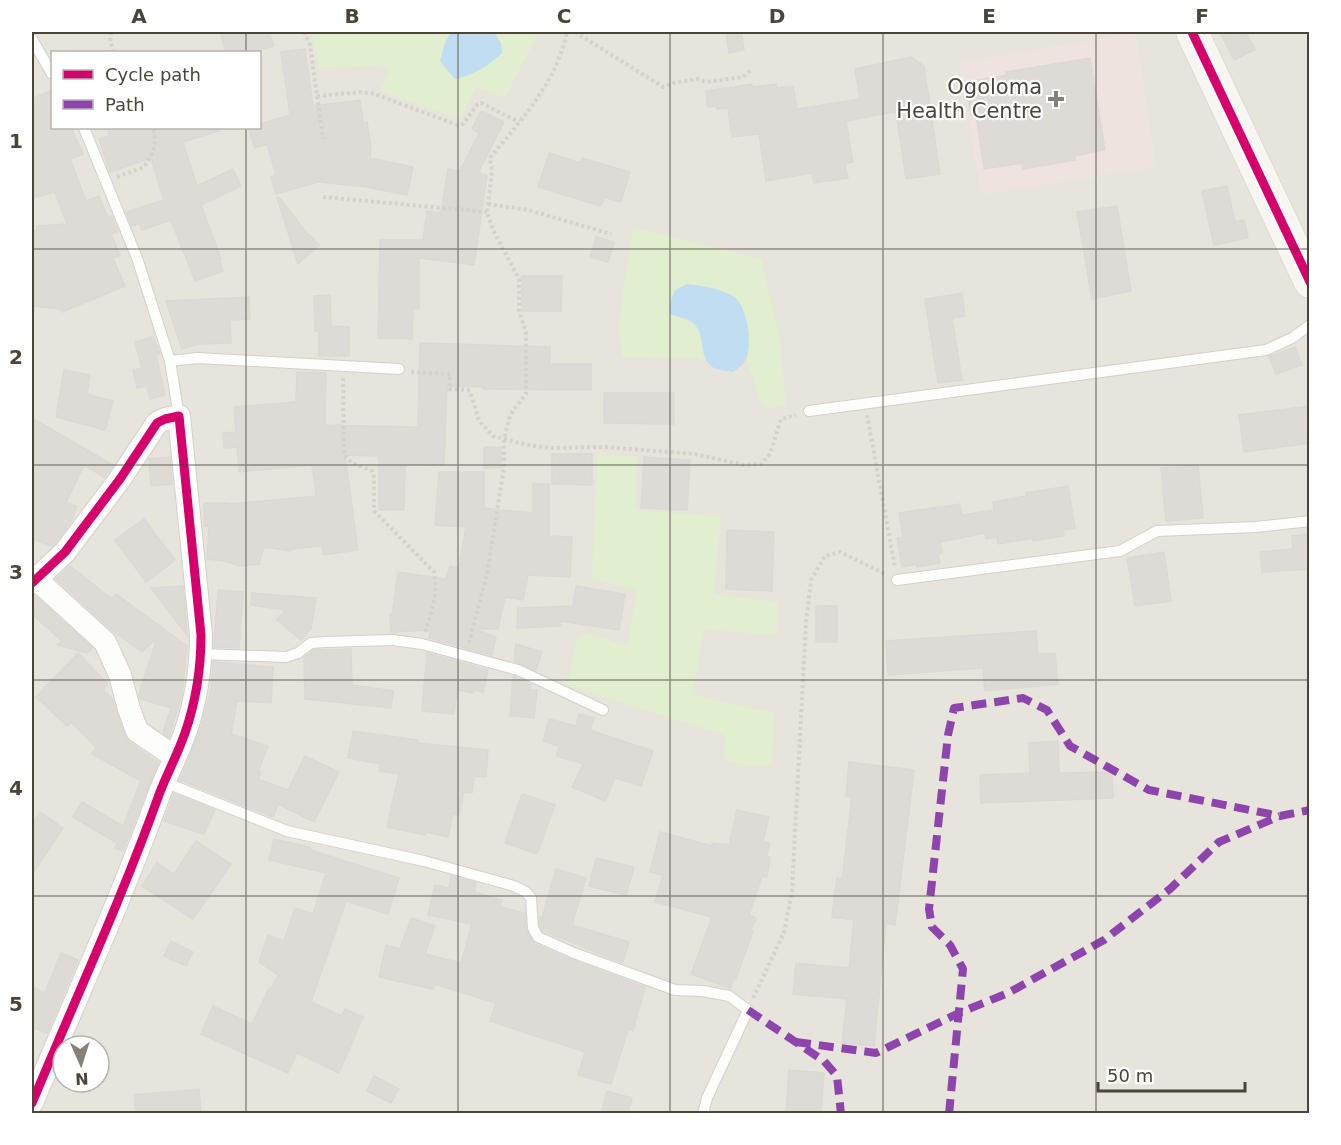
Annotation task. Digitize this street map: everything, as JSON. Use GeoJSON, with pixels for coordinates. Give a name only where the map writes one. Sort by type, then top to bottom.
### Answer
{"type":"FeatureCollection","features":[{"type":"Feature","properties":{"kind":"street"},"geometry":{"type":"LineString","coordinates":[[1192,32],[1310,282]]}},
{"type":"Feature","properties":{"kind":"street"},"geometry":{"type":"LineString","coordinates":[[32,1103],[98,950],[164,782],[175,757],[184,734],[195,700],[201,654],[198,584],[179,416],[158,423],[120,479],[65,552],[34,581],[105,642],[120,675],[137,731],[175,757]]}},
{"type":"Feature","properties":{"kind":"lane"},"geometry":{"type":"LineString","coordinates":[[32,40],[51,72]]}},
{"type":"Feature","properties":{"kind":"lane"},"geometry":{"type":"LineString","coordinates":[[84,129],[137,258],[170,361],[179,416]]}},
{"type":"Feature","properties":{"kind":"lane"},"geometry":{"type":"LineString","coordinates":[[808,411],[1266,350],[1292,338],[1310,325]]}},
{"type":"Feature","properties":{"kind":"lane"},"geometry":{"type":"LineString","coordinates":[[170,361],[198,358],[399,369]]}},
{"type":"Feature","properties":{"kind":"lane"},"geometry":{"type":"LineString","coordinates":[[897,580],[1119,551],[1157,531],[1256,527],[1310,521]]}},
{"type":"Feature","properties":{"kind":"lane"},"geometry":{"type":"LineString","coordinates":[[201,654],[286,657],[298,653],[311,643],[393,640],[422,644],[518,670],[603,710]]}},
{"type":"Feature","properties":{"kind":"lane"},"geometry":{"type":"LineString","coordinates":[[164,782],[287,831],[424,861],[514,886],[526,892],[531,898],[533,928],[538,938],[675,990],[703,991],[729,996],[748,1010],[707,1098],[703,1113]]}},
{"type":"Feature","properties":{"kind":"path"},"geometry":{"type":"LineString","coordinates":[[111,32],[110,42],[114,51]]}},
{"type":"Feature","properties":{"kind":"path"},"geometry":{"type":"LineString","coordinates":[[304,32],[309,45],[323,140]]}},
{"type":"Feature","properties":{"kind":"path"},"geometry":{"type":"LineString","coordinates":[[465,656],[487,574],[504,468],[504,438],[508,419],[526,394],[526,332],[519,310],[519,279],[493,230],[487,212],[492,172],[490,158],[540,96],[563,51],[567,32]]}},
{"type":"Feature","properties":{"kind":"path"},"geometry":{"type":"LineString","coordinates":[[575,32],[663,87],[697,79],[706,82],[743,77],[752,69]]}},
{"type":"Feature","properties":{"kind":"path"},"geometry":{"type":"LineString","coordinates":[[317,96],[360,92],[375,94],[457,125],[463,124],[481,103],[519,122]]}},
{"type":"Feature","properties":{"kind":"path"},"geometry":{"type":"LineString","coordinates":[[105,181],[144,167],[155,145],[153,129]]}},
{"type":"Feature","properties":{"kind":"path"},"geometry":{"type":"LineString","coordinates":[[323,197],[487,212]]}},
{"type":"Feature","properties":{"kind":"path"},"geometry":{"type":"LineString","coordinates":[[488,204],[528,210],[611,234]]}},
{"type":"Feature","properties":{"kind":"path"},"geometry":{"type":"LineString","coordinates":[[342,366],[344,455],[352,463],[372,471],[374,511],[434,572],[435,598],[422,644]]}},
{"type":"Feature","properties":{"kind":"path"},"geometry":{"type":"LineString","coordinates":[[399,369],[417,373],[450,374],[449,389],[468,390],[479,421],[493,436],[527,445],[552,448],[604,447],[695,454],[743,465],[761,464],[770,454],[782,419],[808,411]]}},
{"type":"Feature","properties":{"kind":"path"},"geometry":{"type":"LineString","coordinates":[[865,404],[897,580]]}},
{"type":"Feature","properties":{"kind":"path"},"geometry":{"type":"LineString","coordinates":[[748,1010],[784,933],[792,891],[810,580],[825,556],[840,552],[897,580]]}},
{"type":"Feature","properties":{"kind":"shaded area"},"geometry":{"type":"Polygon","coordinates":[[[32,32],[1309,32],[1309,1113],[32,1113],[32,32]]]}},
{"type":"Feature","properties":{"kind":"shaded area","name":"Ogoloma Health Centre"},"geometry":{"type":"Polygon","coordinates":[[[1136,33],[1156,167],[981,195],[960,62],[1136,33]]]}},
{"type":"Feature","properties":{"kind":"green space"},"geometry":{"type":"Polygon","coordinates":[[[311,32],[539,32],[505,98],[477,87],[459,119],[380,91],[390,70],[375,66],[319,69],[311,32]]]}},
{"type":"Feature","properties":{"kind":"green space"},"geometry":{"type":"Polygon","coordinates":[[[633,227],[761,259],[780,339],[786,405],[768,409],[761,402],[746,359],[749,332],[743,310],[678,318],[697,328],[706,359],[622,357],[618,326],[633,227]]]}},
{"type":"Feature","properties":{"kind":"green space"},"geometry":{"type":"Polygon","coordinates":[[[597,454],[637,457],[636,510],[721,516],[714,594],[778,602],[777,635],[704,630],[692,694],[774,713],[772,766],[743,766],[724,759],[725,735],[567,686],[576,643],[584,632],[627,646],[637,590],[592,579],[597,454]]]}},
{"type":"Feature","properties":{"kind":"water"},"geometry":{"type":"Polygon","coordinates":[[[451,32],[494,32],[501,43],[502,53],[480,69],[455,79],[440,61],[451,32]]]}},
{"type":"Feature","properties":{"kind":"water"},"geometry":{"type":"Polygon","coordinates":[[[687,284],[728,293],[738,300],[742,307],[749,335],[748,352],[744,363],[733,372],[714,368],[705,358],[697,327],[690,321],[670,314],[670,303],[675,290],[687,284]]]}},
{"type":"Feature","properties":{"kind":"building"},"geometry":{"type":"Polygon","coordinates":[[[220,32],[269,32],[274,46],[254,51],[226,51],[220,32]]]}},
{"type":"Feature","properties":{"kind":"building"},"geometry":{"type":"Polygon","coordinates":[[[726,32],[741,32],[744,50],[729,53],[726,32]]]}},
{"type":"Feature","properties":{"kind":"building"},"geometry":{"type":"Polygon","coordinates":[[[1220,32],[1246,32],[1255,50],[1234,60],[1220,32]]]}},
{"type":"Feature","properties":{"kind":"building"},"geometry":{"type":"Polygon","coordinates":[[[305,49],[313,106],[360,100],[363,123],[367,122],[370,158],[413,167],[407,195],[367,187],[318,182],[276,194],[271,177],[276,175],[267,144],[255,148],[248,129],[261,129],[261,124],[290,115],[281,52],[305,49]]]}},
{"type":"Feature","properties":{"kind":"building"},"geometry":{"type":"Polygon","coordinates":[[[911,57],[924,66],[940,174],[906,179],[896,112],[893,112],[846,121],[853,162],[845,164],[848,178],[814,183],[812,173],[766,181],[759,134],[732,137],[728,108],[708,107],[706,91],[752,84],[752,87],[776,84],[777,88],[793,86],[797,109],[860,99],[855,69],[911,57]]]}},
{"type":"Feature","properties":{"kind":"building"},"geometry":{"type":"Polygon","coordinates":[[[1090,58],[1105,150],[1074,156],[1075,160],[1023,169],[1022,163],[984,169],[976,115],[971,116],[965,82],[1007,75],[1006,72],[1090,58]]]}},
{"type":"Feature","properties":{"kind":"building"},"geometry":{"type":"Polygon","coordinates":[[[51,90],[51,129],[71,129],[83,154],[70,159],[86,201],[99,196],[108,218],[112,217],[118,231],[111,234],[120,255],[113,258],[125,286],[62,312],[60,309],[32,306],[32,231],[37,231],[36,226],[67,224],[55,192],[32,198],[32,99],[51,90]]]}},
{"type":"Feature","properties":{"kind":"building"},"geometry":{"type":"Polygon","coordinates":[[[481,111],[504,122],[478,173],[487,175],[474,265],[419,258],[419,308],[413,308],[412,339],[378,338],[380,240],[423,240],[427,211],[441,213],[448,169],[460,171],[479,133],[472,129],[481,111]]]}},
{"type":"Feature","properties":{"kind":"building"},"geometry":{"type":"Polygon","coordinates":[[[107,129],[219,129],[219,131],[183,142],[197,186],[233,169],[241,186],[201,205],[221,259],[219,260],[223,271],[195,281],[171,220],[142,230],[139,223],[132,226],[126,212],[164,200],[151,158],[110,172],[99,139],[110,136],[107,129]]]}},
{"type":"Feature","properties":{"kind":"building"},"geometry":{"type":"Polygon","coordinates":[[[549,153],[581,163],[582,158],[630,172],[621,202],[604,197],[601,206],[538,187],[549,153]]]}},
{"type":"Feature","properties":{"kind":"building"},"geometry":{"type":"Polygon","coordinates":[[[1227,186],[1235,222],[1244,220],[1248,238],[1214,245],[1202,191],[1227,186]]]}},
{"type":"Feature","properties":{"kind":"building"},"geometry":{"type":"Polygon","coordinates":[[[279,197],[308,235],[319,245],[298,264],[277,198],[279,197]]]}},
{"type":"Feature","properties":{"kind":"building"},"geometry":{"type":"Polygon","coordinates":[[[1117,206],[1131,291],[1092,299],[1077,212],[1117,206]]]}},
{"type":"Feature","properties":{"kind":"building"},"geometry":{"type":"Polygon","coordinates":[[[596,237],[614,242],[608,262],[590,257],[596,237]]]}},
{"type":"Feature","properties":{"kind":"building"},"geometry":{"type":"Polygon","coordinates":[[[522,276],[562,276],[561,311],[522,311],[522,276]]]}},
{"type":"Feature","properties":{"kind":"building"},"geometry":{"type":"Polygon","coordinates":[[[962,293],[965,316],[952,318],[962,380],[938,383],[925,299],[962,293]]]}},
{"type":"Feature","properties":{"kind":"building"},"geometry":{"type":"Polygon","coordinates":[[[330,295],[331,326],[349,327],[349,356],[319,356],[319,332],[315,331],[314,296],[330,295]]]}},
{"type":"Feature","properties":{"kind":"building"},"geometry":{"type":"Polygon","coordinates":[[[249,297],[250,319],[230,320],[231,343],[198,344],[182,349],[166,301],[249,297]]]}},
{"type":"Feature","properties":{"kind":"building"},"geometry":{"type":"Polygon","coordinates":[[[153,337],[160,354],[156,355],[165,395],[150,399],[147,386],[137,388],[133,370],[142,368],[135,342],[153,337]]]}},
{"type":"Feature","properties":{"kind":"building"},"geometry":{"type":"Polygon","coordinates":[[[420,343],[550,347],[550,364],[591,364],[591,390],[483,389],[484,387],[447,386],[444,465],[405,464],[404,510],[379,510],[379,456],[345,455],[358,550],[323,555],[322,546],[292,549],[291,551],[264,547],[259,564],[240,566],[207,559],[209,526],[204,526],[204,503],[229,504],[316,496],[312,465],[239,472],[237,447],[224,448],[223,433],[236,432],[234,407],[296,402],[297,372],[326,373],[325,425],[418,427],[420,343]]]}},
{"type":"Feature","properties":{"kind":"building"},"geometry":{"type":"Polygon","coordinates":[[[1295,347],[1302,365],[1276,374],[1269,357],[1295,347]]]}},
{"type":"Feature","properties":{"kind":"building"},"geometry":{"type":"Polygon","coordinates":[[[64,370],[90,375],[87,394],[113,401],[105,430],[56,417],[64,370]]]}},
{"type":"Feature","properties":{"kind":"building"},"geometry":{"type":"Polygon","coordinates":[[[604,393],[674,393],[674,424],[604,423],[604,393]]]}},
{"type":"Feature","properties":{"kind":"building"},"geometry":{"type":"Polygon","coordinates":[[[1310,406],[1310,443],[1244,452],[1239,415],[1310,406]]]}},
{"type":"Feature","properties":{"kind":"building"},"geometry":{"type":"Polygon","coordinates":[[[32,418],[113,465],[104,477],[84,465],[66,503],[76,506],[73,519],[52,546],[32,539],[32,418]]]}},
{"type":"Feature","properties":{"kind":"building"},"geometry":{"type":"Polygon","coordinates":[[[484,447],[501,447],[501,468],[484,468],[484,447]]]}},
{"type":"Feature","properties":{"kind":"building"},"geometry":{"type":"Polygon","coordinates":[[[552,454],[592,454],[592,485],[552,484],[552,454]]]}},
{"type":"Feature","properties":{"kind":"building"},"geometry":{"type":"Polygon","coordinates":[[[170,457],[172,484],[151,486],[149,459],[170,457]]]}},
{"type":"Feature","properties":{"kind":"building"},"geometry":{"type":"Polygon","coordinates":[[[644,457],[690,460],[687,510],[641,508],[644,457]]]}},
{"type":"Feature","properties":{"kind":"building"},"geometry":{"type":"Polygon","coordinates":[[[1198,465],[1203,518],[1166,521],[1161,468],[1198,465]]]}},
{"type":"Feature","properties":{"kind":"building"},"geometry":{"type":"Polygon","coordinates":[[[439,472],[484,472],[484,508],[533,513],[533,484],[549,484],[549,536],[572,537],[570,577],[528,575],[523,600],[505,597],[498,629],[474,629],[496,637],[492,655],[429,638],[430,630],[391,632],[390,615],[392,615],[398,572],[446,579],[450,566],[459,568],[466,527],[435,525],[439,472]]]}},
{"type":"Feature","properties":{"kind":"building"},"geometry":{"type":"Polygon","coordinates":[[[1068,486],[1075,528],[1063,530],[1064,536],[998,544],[997,537],[986,539],[985,533],[940,542],[942,553],[938,554],[940,563],[902,567],[897,538],[903,537],[899,513],[960,504],[962,515],[994,510],[993,502],[1026,496],[1026,493],[1068,486]]]}},
{"type":"Feature","properties":{"kind":"building"},"geometry":{"type":"Polygon","coordinates":[[[144,519],[175,560],[146,582],[115,540],[144,519]]]}},
{"type":"Feature","properties":{"kind":"building"},"geometry":{"type":"Polygon","coordinates":[[[727,530],[774,532],[772,591],[726,589],[727,530]]]}},
{"type":"Feature","properties":{"kind":"building"},"geometry":{"type":"Polygon","coordinates":[[[1310,534],[1310,569],[1262,572],[1260,552],[1293,549],[1292,536],[1310,534]]]}},
{"type":"Feature","properties":{"kind":"building"},"geometry":{"type":"Polygon","coordinates":[[[1164,552],[1171,601],[1135,606],[1127,558],[1164,552]]]}},
{"type":"Feature","properties":{"kind":"building"},"geometry":{"type":"Polygon","coordinates":[[[70,566],[112,599],[116,594],[187,646],[182,694],[169,737],[163,732],[171,708],[140,699],[139,694],[157,638],[142,652],[113,631],[56,579],[70,566]]]}},
{"type":"Feature","properties":{"kind":"building"},"geometry":{"type":"Polygon","coordinates":[[[183,586],[187,635],[151,588],[183,586]]]}},
{"type":"Feature","properties":{"kind":"building"},"geometry":{"type":"Polygon","coordinates":[[[576,586],[625,594],[619,630],[560,621],[561,626],[517,628],[518,608],[573,606],[576,586]]]}},
{"type":"Feature","properties":{"kind":"building"},"geometry":{"type":"Polygon","coordinates":[[[218,590],[243,592],[239,648],[214,647],[218,590]]]}},
{"type":"Feature","properties":{"kind":"building"},"geometry":{"type":"Polygon","coordinates":[[[252,593],[316,598],[311,629],[301,640],[277,620],[285,610],[251,605],[252,593]]]}},
{"type":"Feature","properties":{"kind":"building"},"geometry":{"type":"Polygon","coordinates":[[[32,596],[35,596],[92,648],[87,653],[57,645],[62,641],[32,614],[32,596]]]}},
{"type":"Feature","properties":{"kind":"building"},"geometry":{"type":"Polygon","coordinates":[[[816,606],[837,606],[837,642],[816,642],[816,606]]]}},
{"type":"Feature","properties":{"kind":"building"},"geometry":{"type":"Polygon","coordinates":[[[1036,631],[1038,654],[1055,653],[1058,684],[985,691],[983,668],[888,675],[886,641],[1036,631]]]}},
{"type":"Feature","properties":{"kind":"building"},"geometry":{"type":"Polygon","coordinates":[[[516,644],[542,652],[536,670],[514,661],[516,644]]]}},
{"type":"Feature","properties":{"kind":"building"},"geometry":{"type":"Polygon","coordinates":[[[351,649],[352,685],[393,691],[391,708],[305,699],[304,658],[314,650],[351,649]]]}},
{"type":"Feature","properties":{"kind":"building"},"geometry":{"type":"Polygon","coordinates":[[[78,653],[108,684],[103,690],[112,699],[129,742],[158,762],[123,851],[115,848],[117,843],[73,817],[82,802],[123,826],[141,781],[92,754],[96,747],[71,722],[67,726],[36,697],[78,653]]]}},
{"type":"Feature","properties":{"kind":"building"},"geometry":{"type":"Polygon","coordinates":[[[427,653],[488,670],[483,692],[457,690],[454,714],[422,711],[427,653]]]}},
{"type":"Feature","properties":{"kind":"building"},"geometry":{"type":"Polygon","coordinates":[[[213,662],[273,667],[271,703],[237,701],[231,734],[268,746],[258,772],[261,772],[258,779],[288,790],[305,756],[339,772],[314,822],[278,804],[273,817],[180,780],[202,725],[211,689],[213,662]]]}},
{"type":"Feature","properties":{"kind":"building"},"geometry":{"type":"Polygon","coordinates":[[[513,676],[531,685],[529,690],[537,690],[534,718],[510,716],[513,676]]]}},
{"type":"Feature","properties":{"kind":"building"},"geometry":{"type":"Polygon","coordinates":[[[579,714],[594,718],[590,730],[653,751],[641,786],[615,778],[605,801],[572,787],[583,764],[556,756],[559,746],[543,741],[549,719],[576,726],[579,714]]]}},
{"type":"Feature","properties":{"kind":"building"},"geometry":{"type":"Polygon","coordinates":[[[353,731],[418,740],[417,743],[488,750],[486,777],[474,776],[472,793],[464,792],[459,815],[453,814],[448,837],[387,827],[399,774],[379,771],[380,764],[348,758],[353,731]]]}},
{"type":"Feature","properties":{"kind":"building"},"geometry":{"type":"Polygon","coordinates":[[[1058,741],[1059,773],[1112,772],[1113,798],[981,803],[980,775],[1030,773],[1029,743],[1058,741]]]}},
{"type":"Feature","properties":{"kind":"building"},"geometry":{"type":"Polygon","coordinates":[[[849,762],[914,770],[895,925],[886,923],[874,1046],[842,1043],[847,999],[793,994],[796,963],[849,968],[854,920],[832,917],[837,878],[842,879],[852,797],[846,796],[849,762]]]}},
{"type":"Feature","properties":{"kind":"building"},"geometry":{"type":"Polygon","coordinates":[[[174,794],[215,810],[204,834],[164,821],[174,794]]]}},
{"type":"Feature","properties":{"kind":"building"},"geometry":{"type":"Polygon","coordinates":[[[522,794],[555,805],[537,854],[505,843],[522,794]]]}},
{"type":"Feature","properties":{"kind":"building"},"geometry":{"type":"Polygon","coordinates":[[[737,810],[769,817],[763,841],[770,843],[766,856],[770,857],[767,877],[762,876],[749,915],[756,918],[751,930],[753,931],[736,979],[734,978],[730,988],[691,974],[712,917],[655,902],[663,875],[650,872],[660,832],[712,846],[712,843],[729,845],[737,810]]]}},
{"type":"Feature","properties":{"kind":"building"},"geometry":{"type":"Polygon","coordinates":[[[40,812],[63,828],[32,875],[32,824],[40,812]]]}},
{"type":"Feature","properties":{"kind":"building"},"geometry":{"type":"Polygon","coordinates":[[[274,839],[310,847],[310,850],[399,878],[388,914],[346,901],[311,1002],[342,1016],[345,1009],[363,1017],[339,1073],[297,1053],[288,1073],[201,1034],[213,1006],[252,1024],[269,988],[271,989],[278,975],[259,962],[268,935],[284,941],[295,908],[313,914],[326,873],[269,860],[274,839]]]}},
{"type":"Feature","properties":{"kind":"building"},"geometry":{"type":"Polygon","coordinates":[[[196,841],[231,864],[193,919],[142,886],[157,863],[174,874],[196,841]]]}},
{"type":"Feature","properties":{"kind":"building"},"geometry":{"type":"Polygon","coordinates":[[[596,858],[634,867],[626,895],[589,886],[596,858]]]}},
{"type":"Feature","properties":{"kind":"building"},"geometry":{"type":"Polygon","coordinates":[[[556,869],[586,878],[572,925],[629,942],[623,963],[543,931],[540,926],[540,917],[542,918],[556,869]]]}},
{"type":"Feature","properties":{"kind":"building"},"geometry":{"type":"Polygon","coordinates":[[[451,876],[476,883],[474,892],[502,900],[500,907],[525,913],[526,931],[535,944],[645,987],[633,1031],[628,1029],[611,1084],[578,1075],[585,1052],[490,1021],[496,1003],[434,984],[433,989],[379,977],[386,945],[400,949],[411,918],[435,926],[425,954],[461,963],[472,924],[428,915],[435,885],[449,888],[451,876]]]}},
{"type":"Feature","properties":{"kind":"building"},"geometry":{"type":"Polygon","coordinates":[[[171,941],[193,952],[186,966],[164,956],[171,941]]]}},
{"type":"Feature","properties":{"kind":"building"},"geometry":{"type":"Polygon","coordinates":[[[61,953],[78,960],[47,1033],[32,1027],[32,987],[45,993],[61,953]]]}},
{"type":"Feature","properties":{"kind":"building"},"geometry":{"type":"Polygon","coordinates":[[[789,1070],[824,1073],[821,1113],[786,1113],[789,1070]]]}},
{"type":"Feature","properties":{"kind":"building"},"geometry":{"type":"Polygon","coordinates":[[[374,1076],[399,1089],[391,1103],[367,1091],[374,1076]]]}},
{"type":"Feature","properties":{"kind":"building"},"geometry":{"type":"Polygon","coordinates":[[[199,1089],[201,1113],[136,1113],[134,1095],[199,1089]]]}},
{"type":"Feature","properties":{"kind":"building"},"geometry":{"type":"Polygon","coordinates":[[[607,1091],[632,1098],[628,1113],[601,1113],[607,1091]]]}},
{"type":"Feature","properties":{"kind":"marked path"},"geometry":{"type":"LineString","coordinates":[[949,1114],[963,969],[950,945],[932,927],[929,909],[948,735],[954,708],[1023,698],[1047,710],[1070,746],[1149,790],[1280,816],[1310,810]]}},
{"type":"Feature","properties":{"kind":"marked path"},"geometry":{"type":"LineString","coordinates":[[796,1042],[876,1053],[959,1013],[1008,993],[1104,940],[1170,889],[1219,842],[1280,816]]}},
{"type":"Feature","properties":{"kind":"marked path"},"geometry":{"type":"LineString","coordinates":[[748,1010],[824,1061],[837,1076],[841,1114]]}},
{"type":"Feature","properties":{"kind":"cycle path"},"geometry":{"type":"LineString","coordinates":[[1192,32],[1310,282]]}},
{"type":"Feature","properties":{"kind":"cycle path"},"geometry":{"type":"LineString","coordinates":[[32,583],[65,552],[120,479],[157,423],[179,416],[201,635],[195,697],[182,740],[130,871],[32,1103]]}},
{"type":"Feature","properties":{"kind":"place","name":"Ogoloma Health Centre"},"geometry":{"type":"Point","coordinates":[1056,99]}}]}
